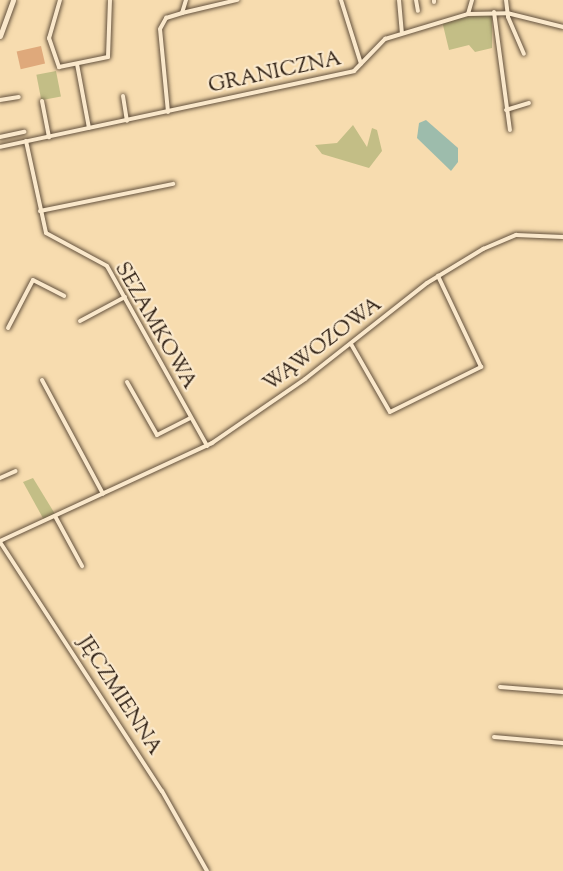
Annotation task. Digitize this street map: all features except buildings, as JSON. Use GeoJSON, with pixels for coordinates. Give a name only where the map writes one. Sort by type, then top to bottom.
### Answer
{"type":"FeatureCollection","features":[{"type":"Feature","properties":{"kind":"street"},"geometry":{"type":"LineString","coordinates":[[0,36],[13,0]]}},
{"type":"Feature","properties":{"kind":"street"},"geometry":{"type":"LineString","coordinates":[[60,0],[49,32],[54,65],[78,64],[110,55],[110,0]]}},
{"type":"Feature","properties":{"kind":"street"},"geometry":{"type":"LineString","coordinates":[[182,13],[186,0]]}},
{"type":"Feature","properties":{"kind":"street"},"geometry":{"type":"LineString","coordinates":[[168,112],[160,29],[166,18],[237,0]]}},
{"type":"Feature","properties":{"kind":"street"},"geometry":{"type":"LineString","coordinates":[[341,0],[361,64]]}},
{"type":"Feature","properties":{"kind":"street"},"geometry":{"type":"LineString","coordinates":[[399,0],[402,32]]}},
{"type":"Feature","properties":{"kind":"street"},"geometry":{"type":"LineString","coordinates":[[416,0],[418,11]]}},
{"type":"Feature","properties":{"kind":"street"},"geometry":{"type":"LineString","coordinates":[[468,14],[472,0]]}},
{"type":"Feature","properties":{"kind":"street"},"geometry":{"type":"LineString","coordinates":[[506,0],[507,13],[524,54]]}},
{"type":"Feature","properties":{"kind":"street"},"geometry":{"type":"LineString","coordinates":[[494,12],[510,130]]}},
{"type":"Feature","properties":{"kind":"street","name":"GRANICZNA"},"geometry":{"type":"LineString","coordinates":[[0,147],[354,71],[375,46],[402,32],[468,14],[507,13],[563,27]]}},
{"type":"Feature","properties":{"kind":"street"},"geometry":{"type":"LineString","coordinates":[[78,64],[89,129]]}},
{"type":"Feature","properties":{"kind":"street"},"geometry":{"type":"LineString","coordinates":[[123,96],[127,121]]}},
{"type":"Feature","properties":{"kind":"street"},"geometry":{"type":"LineString","coordinates":[[0,100],[19,97]]}},
{"type":"Feature","properties":{"kind":"street"},"geometry":{"type":"LineString","coordinates":[[42,101],[49,137]]}},
{"type":"Feature","properties":{"kind":"street"},"geometry":{"type":"LineString","coordinates":[[506,110],[529,104]]}},
{"type":"Feature","properties":{"kind":"street"},"geometry":{"type":"LineString","coordinates":[[0,137],[24,132]]}},
{"type":"Feature","properties":{"kind":"street","name":"SEZAMKOWA"},"geometry":{"type":"LineString","coordinates":[[26,141],[45,233],[107,266],[207,446]]}},
{"type":"Feature","properties":{"kind":"street"},"geometry":{"type":"LineString","coordinates":[[40,211],[173,184]]}},
{"type":"Feature","properties":{"kind":"street","name":"WĄWOZOWA"},"geometry":{"type":"LineString","coordinates":[[0,542],[207,446],[351,344],[438,276],[503,239],[563,237]]}},
{"type":"Feature","properties":{"kind":"street"},"geometry":{"type":"LineString","coordinates":[[351,344],[390,412],[481,367],[438,276]]}},
{"type":"Feature","properties":{"kind":"street"},"geometry":{"type":"LineString","coordinates":[[8,327],[33,280],[64,296]]}},
{"type":"Feature","properties":{"kind":"street"},"geometry":{"type":"LineString","coordinates":[[80,321],[125,297]]}},
{"type":"Feature","properties":{"kind":"street"},"geometry":{"type":"LineString","coordinates":[[42,380],[103,494]]}},
{"type":"Feature","properties":{"kind":"street"},"geometry":{"type":"LineString","coordinates":[[128,382],[156,435],[191,418]]}},
{"type":"Feature","properties":{"kind":"street"},"geometry":{"type":"LineString","coordinates":[[0,478],[16,471]]}},
{"type":"Feature","properties":{"kind":"street"},"geometry":{"type":"LineString","coordinates":[[55,516],[81,566]]}},
{"type":"Feature","properties":{"kind":"street","name":"JĘCZMIENNA"},"geometry":{"type":"LineString","coordinates":[[0,542],[162,790],[207,871]]}},
{"type":"Feature","properties":{"kind":"street"},"geometry":{"type":"LineString","coordinates":[[500,687],[563,692]]}},
{"type":"Feature","properties":{"kind":"street"},"geometry":{"type":"LineString","coordinates":[[495,738],[563,743]]}},
{"type":"Feature","properties":{"kind":"shaded area"},"geometry":{"type":"Polygon","coordinates":[[[492,13],[492,48],[475,52],[469,45],[449,50],[442,21],[492,13]]]}},
{"type":"Feature","properties":{"kind":"shaded area"},"geometry":{"type":"Polygon","coordinates":[[[56,71],[61,97],[41,100],[36,75],[56,71]]]}},
{"type":"Feature","properties":{"kind":"shaded area"},"geometry":{"type":"Polygon","coordinates":[[[426,120],[458,148],[458,162],[451,171],[417,138],[419,123],[426,120]]]}},
{"type":"Feature","properties":{"kind":"shaded area"},"geometry":{"type":"Polygon","coordinates":[[[353,125],[367,147],[372,128],[377,130],[382,151],[369,168],[322,154],[315,145],[337,143],[353,125]]]}},
{"type":"Feature","properties":{"kind":"shaded area"},"geometry":{"type":"Polygon","coordinates":[[[33,478],[55,514],[44,520],[23,482],[33,478]]]}}]}
